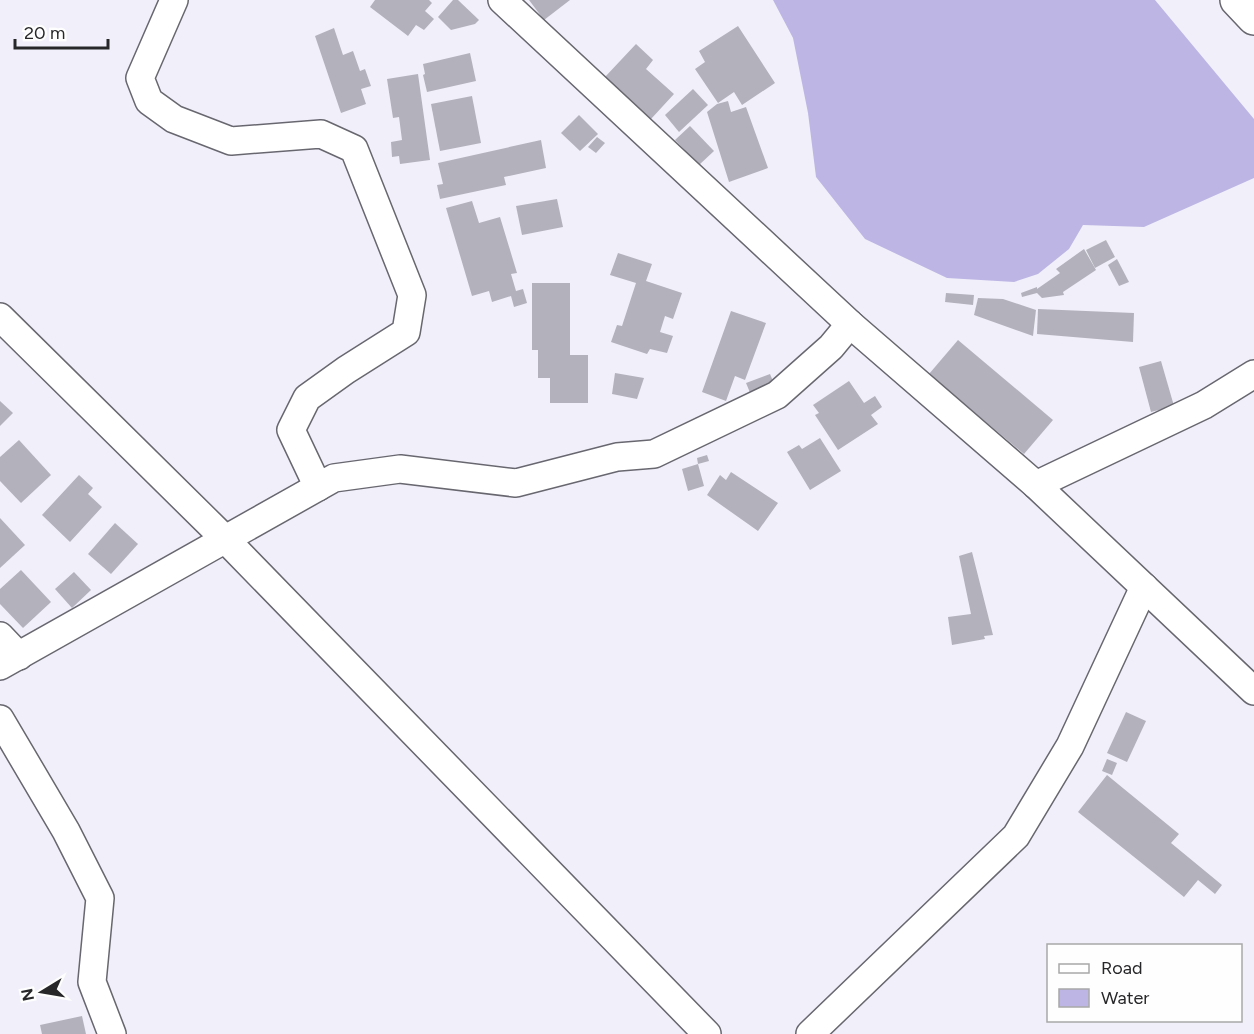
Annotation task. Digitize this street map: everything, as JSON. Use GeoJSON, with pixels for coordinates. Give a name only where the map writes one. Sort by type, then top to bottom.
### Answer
{"type":"FeatureCollection","features":[{"type":"Feature","properties":{"kind":"main road"},"geometry":{"type":"LineString","coordinates":[[1237,0],[1254,18]]}},
{"type":"Feature","properties":{"kind":"street"},"geometry":{"type":"LineString","coordinates":[[174,0],[140,78],[149,101],[174,119],[231,141],[321,134],[354,149],[412,295],[406,332],[307,398],[291,430],[318,487]]}},
{"type":"Feature","properties":{"kind":"street"},"geometry":{"type":"LineString","coordinates":[[502,0],[850,324],[1036,485],[1254,691]]}},
{"type":"Feature","properties":{"kind":"street"},"geometry":{"type":"LineString","coordinates":[[0,317],[226,540],[707,1034]]}},
{"type":"Feature","properties":{"kind":"street"},"geometry":{"type":"LineString","coordinates":[[0,636],[9,661],[334,478],[400,470],[516,483],[617,457],[654,454],[777,395],[831,347],[850,324]]}},
{"type":"Feature","properties":{"kind":"street"},"geometry":{"type":"LineString","coordinates":[[1036,485],[1204,405],[1254,374]]}},
{"type":"Feature","properties":{"kind":"street"},"geometry":{"type":"LineString","coordinates":[[810,1034],[1016,836],[1070,746],[1144,587]]}},
{"type":"Feature","properties":{"kind":"street"},"geometry":{"type":"LineString","coordinates":[[0,719],[66,831],[100,898],[92,982],[112,1034]]}},
{"type":"Feature","properties":{"kind":"water"},"geometry":{"type":"Polygon","coordinates":[[[773,0],[1155,0],[1254,119],[1254,178],[1144,227],[1083,225],[1069,249],[1038,274],[1014,282],[947,278],[865,239],[816,177],[808,113],[793,38],[773,0]]]}},
{"type":"Feature","properties":{"kind":"building"},"geometry":{"type":"Polygon","coordinates":[[[375,0],[429,0],[432,3],[425,11],[434,19],[424,30],[416,25],[408,36],[370,7],[375,0]]]}},
{"type":"Feature","properties":{"kind":"building"},"geometry":{"type":"Polygon","coordinates":[[[453,0],[458,0],[479,20],[475,24],[451,30],[438,17],[453,0]]]}},
{"type":"Feature","properties":{"kind":"building"},"geometry":{"type":"Polygon","coordinates":[[[529,0],[570,0],[544,20],[529,0]]]}},
{"type":"Feature","properties":{"kind":"building"},"geometry":{"type":"Polygon","coordinates":[[[738,26],[775,83],[742,105],[734,92],[718,103],[695,69],[705,62],[699,51],[738,26]]]}},
{"type":"Feature","properties":{"kind":"building"},"geometry":{"type":"Polygon","coordinates":[[[334,28],[343,55],[353,51],[360,71],[365,69],[371,86],[361,89],[366,104],[341,113],[315,36],[334,28]]]}},
{"type":"Feature","properties":{"kind":"building"},"geometry":{"type":"Polygon","coordinates":[[[636,44],[653,60],[646,69],[674,94],[651,119],[605,77],[636,44]]]}},
{"type":"Feature","properties":{"kind":"building"},"geometry":{"type":"Polygon","coordinates":[[[470,53],[476,81],[427,92],[423,64],[470,53]]]}},
{"type":"Feature","properties":{"kind":"building"},"geometry":{"type":"Polygon","coordinates":[[[418,74],[430,160],[400,164],[399,156],[392,157],[391,142],[402,140],[399,117],[393,118],[387,79],[418,74]]]}},
{"type":"Feature","properties":{"kind":"building"},"geometry":{"type":"Polygon","coordinates":[[[693,89],[708,105],[679,132],[665,115],[693,89]]]}},
{"type":"Feature","properties":{"kind":"building"},"geometry":{"type":"Polygon","coordinates":[[[472,96],[481,143],[440,151],[431,104],[472,96]]]}},
{"type":"Feature","properties":{"kind":"building"},"geometry":{"type":"Polygon","coordinates":[[[728,101],[731,112],[746,107],[768,168],[729,182],[707,112],[717,104],[728,101]]]}},
{"type":"Feature","properties":{"kind":"building"},"geometry":{"type":"Polygon","coordinates":[[[579,115],[598,134],[580,151],[561,133],[579,115]]]}},
{"type":"Feature","properties":{"kind":"building"},"geometry":{"type":"Polygon","coordinates":[[[690,126],[714,151],[699,165],[675,140],[690,126]]]}},
{"type":"Feature","properties":{"kind":"building"},"geometry":{"type":"Polygon","coordinates":[[[597,137],[605,143],[596,153],[588,147],[597,137]]]}},
{"type":"Feature","properties":{"kind":"building"},"geometry":{"type":"Polygon","coordinates":[[[541,140],[546,168],[504,177],[506,185],[440,199],[437,185],[443,184],[438,163],[541,140]]]}},
{"type":"Feature","properties":{"kind":"building"},"geometry":{"type":"Polygon","coordinates":[[[557,199],[563,227],[522,235],[516,206],[557,199]]]}},
{"type":"Feature","properties":{"kind":"building"},"geometry":{"type":"Polygon","coordinates":[[[472,201],[479,223],[500,217],[517,273],[511,274],[516,291],[523,289],[527,303],[514,307],[511,296],[492,302],[489,291],[472,296],[446,208],[472,201]]]}},
{"type":"Feature","properties":{"kind":"building"},"geometry":{"type":"Polygon","coordinates":[[[1106,240],[1115,257],[1095,268],[1086,250],[1106,240]]]}},
{"type":"Feature","properties":{"kind":"building"},"geometry":{"type":"Polygon","coordinates":[[[1084,249],[1096,270],[1063,292],[1064,295],[1042,298],[1037,293],[1022,297],[1021,293],[1037,287],[1037,289],[1060,273],[1056,269],[1084,249]]]}},
{"type":"Feature","properties":{"kind":"building"},"geometry":{"type":"Polygon","coordinates":[[[618,253],[652,264],[646,281],[682,293],[673,319],[665,316],[660,332],[673,336],[667,353],[650,349],[647,354],[611,342],[617,325],[622,326],[636,283],[610,275],[618,253]]]}},
{"type":"Feature","properties":{"kind":"building"},"geometry":{"type":"Polygon","coordinates":[[[1117,259],[1129,282],[1119,286],[1108,265],[1117,259]]]}},
{"type":"Feature","properties":{"kind":"building"},"geometry":{"type":"Polygon","coordinates":[[[532,283],[570,283],[570,355],[588,355],[588,403],[550,403],[550,378],[538,378],[538,350],[532,350],[532,283]]]}},
{"type":"Feature","properties":{"kind":"building"},"geometry":{"type":"Polygon","coordinates":[[[946,293],[974,295],[973,305],[945,302],[946,293]]]}},
{"type":"Feature","properties":{"kind":"building"},"geometry":{"type":"Polygon","coordinates":[[[978,298],[1003,299],[1036,310],[1033,336],[974,315],[978,298]]]}},
{"type":"Feature","properties":{"kind":"building"},"geometry":{"type":"Polygon","coordinates":[[[1038,309],[1134,313],[1133,342],[1037,334],[1038,309]]]}},
{"type":"Feature","properties":{"kind":"building"},"geometry":{"type":"Polygon","coordinates":[[[731,311],[766,323],[745,380],[735,376],[726,401],[702,392],[731,311]]]}},
{"type":"Feature","properties":{"kind":"building"},"geometry":{"type":"Polygon","coordinates":[[[958,340],[1053,420],[1024,454],[929,374],[958,340]]]}},
{"type":"Feature","properties":{"kind":"building"},"geometry":{"type":"Polygon","coordinates":[[[1161,361],[1174,406],[1151,412],[1139,367],[1161,361]]]}},
{"type":"Feature","properties":{"kind":"building"},"geometry":{"type":"Polygon","coordinates":[[[615,373],[644,378],[637,399],[612,394],[615,373]]]}},
{"type":"Feature","properties":{"kind":"building"},"geometry":{"type":"Polygon","coordinates":[[[770,374],[775,386],[751,395],[746,383],[770,374]]]}},
{"type":"Feature","properties":{"kind":"building"},"geometry":{"type":"Polygon","coordinates":[[[849,381],[864,403],[875,396],[882,407],[871,415],[878,424],[838,450],[815,415],[819,413],[813,405],[849,381]]]}},
{"type":"Feature","properties":{"kind":"building"},"geometry":{"type":"Polygon","coordinates":[[[0,401],[13,413],[0,426],[0,401]]]}},
{"type":"Feature","properties":{"kind":"building"},"geometry":{"type":"Polygon","coordinates":[[[820,438],[841,471],[810,490],[787,452],[799,445],[802,449],[820,438]]]}},
{"type":"Feature","properties":{"kind":"building"},"geometry":{"type":"Polygon","coordinates":[[[19,440],[51,475],[21,503],[0,481],[0,457],[19,440]]]}},
{"type":"Feature","properties":{"kind":"building"},"geometry":{"type":"Polygon","coordinates":[[[707,455],[709,461],[698,464],[697,458],[707,455]]]}},
{"type":"Feature","properties":{"kind":"building"},"geometry":{"type":"Polygon","coordinates":[[[698,464],[704,486],[688,491],[682,469],[698,464]]]}},
{"type":"Feature","properties":{"kind":"building"},"geometry":{"type":"Polygon","coordinates":[[[731,472],[778,503],[758,531],[707,495],[720,475],[726,480],[731,472]]]}},
{"type":"Feature","properties":{"kind":"building"},"geometry":{"type":"Polygon","coordinates":[[[79,475],[93,488],[88,494],[102,507],[70,542],[42,515],[79,475]]]}},
{"type":"Feature","properties":{"kind":"building"},"geometry":{"type":"Polygon","coordinates":[[[0,518],[25,545],[0,568],[0,518]]]}},
{"type":"Feature","properties":{"kind":"building"},"geometry":{"type":"Polygon","coordinates":[[[115,523],[138,544],[111,574],[88,554],[115,523]]]}},
{"type":"Feature","properties":{"kind":"building"},"geometry":{"type":"Polygon","coordinates":[[[972,552],[993,635],[984,636],[985,639],[952,645],[948,617],[971,614],[959,556],[972,552]]]}},
{"type":"Feature","properties":{"kind":"building"},"geometry":{"type":"Polygon","coordinates":[[[21,570],[51,602],[23,628],[0,604],[0,589],[21,570]]]}},
{"type":"Feature","properties":{"kind":"building"},"geometry":{"type":"Polygon","coordinates":[[[74,572],[91,590],[72,608],[55,589],[74,572]]]}},
{"type":"Feature","properties":{"kind":"building"},"geometry":{"type":"Polygon","coordinates":[[[1126,712],[1146,721],[1127,762],[1107,753],[1126,712]]]}},
{"type":"Feature","properties":{"kind":"building"},"geometry":{"type":"Polygon","coordinates":[[[1107,759],[1117,763],[1112,775],[1102,771],[1107,759]]]}},
{"type":"Feature","properties":{"kind":"building"},"geometry":{"type":"Polygon","coordinates":[[[1107,775],[1179,834],[1171,843],[1222,885],[1215,894],[1198,880],[1184,897],[1078,812],[1107,775]]]}},
{"type":"Feature","properties":{"kind":"building"},"geometry":{"type":"Polygon","coordinates":[[[82,1016],[86,1034],[42,1034],[40,1025],[82,1016]]]}}]}
